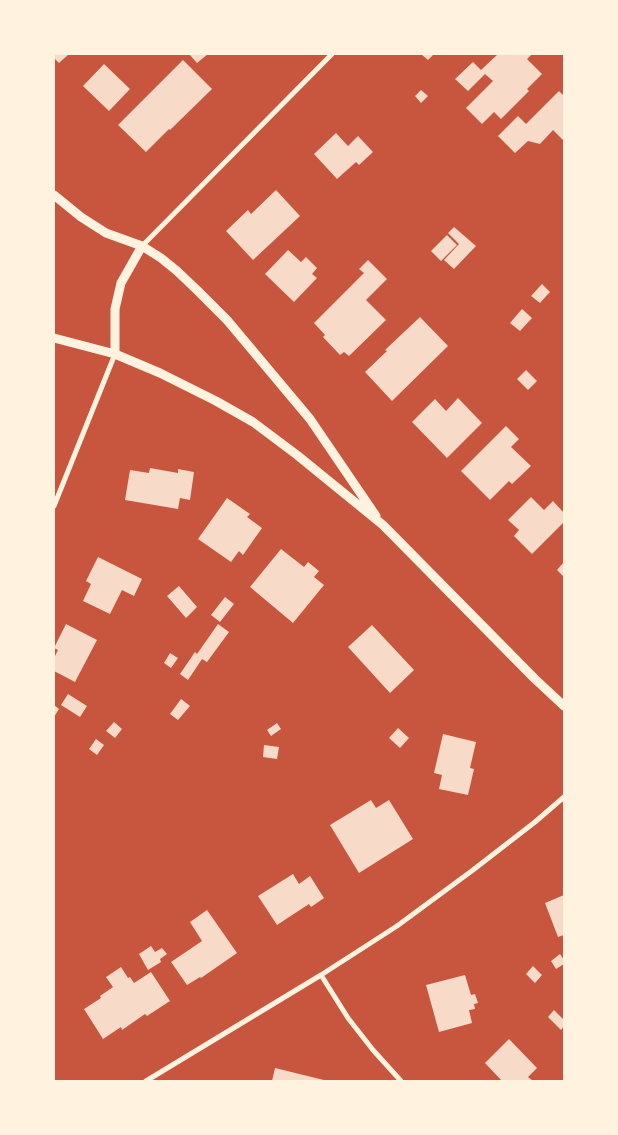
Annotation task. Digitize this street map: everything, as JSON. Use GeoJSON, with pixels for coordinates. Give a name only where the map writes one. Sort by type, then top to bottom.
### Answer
{"type":"FeatureCollection","features":[{"type":"Feature","properties":{"kind":"street"},"geometry":{"type":"LineString","coordinates":[[54,506],[114,354],[115,308],[121,283],[142,246],[332,54]]}},
{"type":"Feature","properties":{"kind":"street"},"geometry":{"type":"LineString","coordinates":[[54,195],[81,217],[106,233],[142,246],[161,258],[227,320],[310,419],[383,525]]}},
{"type":"Feature","properties":{"kind":"street"},"geometry":{"type":"LineString","coordinates":[[54,338],[114,354],[168,377],[253,422],[298,455],[383,525],[564,706]]}},
{"type":"Feature","properties":{"kind":"street"},"geometry":{"type":"LineString","coordinates":[[146,1081],[397,926],[473,870],[564,797]]}},
{"type":"Feature","properties":{"kind":"street"},"geometry":{"type":"LineString","coordinates":[[321,974],[348,1018],[373,1050],[402,1081]]}},
{"type":"Feature","properties":{"kind":"building"},"geometry":{"type":"Polygon","coordinates":[[[54,54],[69,54],[59,63],[54,58],[54,54]]]}},
{"type":"Feature","properties":{"kind":"building"},"geometry":{"type":"Polygon","coordinates":[[[189,54],[208,54],[197,63],[189,54]]]}},
{"type":"Feature","properties":{"kind":"building"},"geometry":{"type":"Polygon","coordinates":[[[421,54],[434,54],[428,60],[421,54]]]}},
{"type":"Feature","properties":{"kind":"building"},"geometry":{"type":"Polygon","coordinates":[[[498,54],[532,54],[527,59],[542,74],[527,89],[529,91],[501,119],[494,112],[482,124],[466,108],[493,81],[485,74],[468,91],[455,79],[473,62],[481,70],[498,54]]]}},
{"type":"Feature","properties":{"kind":"building"},"geometry":{"type":"Polygon","coordinates":[[[183,60],[212,89],[146,152],[118,125],[183,60]]]}},
{"type":"Feature","properties":{"kind":"building"},"geometry":{"type":"Polygon","coordinates":[[[104,64],[130,89],[109,111],[83,86],[104,64]]]}},
{"type":"Feature","properties":{"kind":"building"},"geometry":{"type":"Polygon","coordinates":[[[421,90],[428,96],[421,103],[415,96],[421,90]]]}},
{"type":"Feature","properties":{"kind":"building"},"geometry":{"type":"Polygon","coordinates":[[[559,91],[564,96],[564,141],[553,130],[540,144],[528,141],[515,153],[498,136],[518,116],[526,124],[559,91]]]}},
{"type":"Feature","properties":{"kind":"building"},"geometry":{"type":"Polygon","coordinates":[[[336,133],[348,146],[358,136],[373,152],[359,165],[356,162],[337,179],[314,154],[336,133]]]}},
{"type":"Feature","properties":{"kind":"building"},"geometry":{"type":"Polygon","coordinates":[[[276,190],[300,216],[253,260],[226,231],[248,210],[251,214],[276,190]]]}},
{"type":"Feature","properties":{"kind":"building"},"geometry":{"type":"Polygon","coordinates":[[[454,227],[476,246],[454,269],[444,260],[459,244],[448,233],[454,227]]]}},
{"type":"Feature","properties":{"kind":"building"},"geometry":{"type":"Polygon","coordinates":[[[447,235],[457,245],[441,261],[431,251],[447,235]]]}},
{"type":"Feature","properties":{"kind":"building"},"geometry":{"type":"Polygon","coordinates":[[[288,250],[301,262],[306,257],[317,268],[312,274],[317,278],[294,302],[265,274],[288,250]]]}},
{"type":"Feature","properties":{"kind":"building"},"geometry":{"type":"Polygon","coordinates":[[[368,260],[387,279],[366,300],[386,320],[349,356],[344,352],[340,355],[323,337],[325,335],[314,323],[364,273],[359,269],[368,260]]]}},
{"type":"Feature","properties":{"kind":"building"},"geometry":{"type":"Polygon","coordinates":[[[542,284],[550,292],[540,303],[531,296],[542,284]]]}},
{"type":"Feature","properties":{"kind":"building"},"geometry":{"type":"Polygon","coordinates":[[[522,309],[532,318],[520,331],[510,323],[522,309]]]}},
{"type":"Feature","properties":{"kind":"building"},"geometry":{"type":"Polygon","coordinates":[[[420,317],[448,346],[392,401],[365,372],[420,317]]]}},
{"type":"Feature","properties":{"kind":"building"},"geometry":{"type":"Polygon","coordinates":[[[526,370],[537,381],[528,390],[517,379],[526,370]]]}},
{"type":"Feature","properties":{"kind":"building"},"geometry":{"type":"Polygon","coordinates":[[[458,398],[482,423],[447,458],[412,422],[435,399],[446,411],[458,398]]]}},
{"type":"Feature","properties":{"kind":"building"},"geometry":{"type":"Polygon","coordinates":[[[506,426],[519,439],[511,447],[531,466],[512,484],[509,481],[490,500],[461,471],[506,426]]]}},
{"type":"Feature","properties":{"kind":"building"},"geometry":{"type":"Polygon","coordinates":[[[150,468],[178,473],[178,469],[194,472],[190,500],[180,498],[178,509],[125,500],[130,470],[149,473],[150,468]]]}},
{"type":"Feature","properties":{"kind":"building"},"geometry":{"type":"Polygon","coordinates":[[[531,497],[544,510],[553,501],[564,513],[564,522],[532,554],[514,536],[519,530],[508,520],[531,497]]]}},
{"type":"Feature","properties":{"kind":"building"},"geometry":{"type":"Polygon","coordinates":[[[227,498],[250,514],[247,517],[262,528],[243,555],[239,551],[231,562],[198,539],[227,498]]]}},
{"type":"Feature","properties":{"kind":"building"},"geometry":{"type":"Polygon","coordinates":[[[281,549],[304,567],[308,562],[319,571],[314,577],[324,585],[293,623],[250,587],[281,549]]]}},
{"type":"Feature","properties":{"kind":"building"},"geometry":{"type":"Polygon","coordinates":[[[98,557],[142,579],[134,596],[122,590],[110,614],[83,601],[91,584],[86,581],[98,557]]]}},
{"type":"Feature","properties":{"kind":"building"},"geometry":{"type":"Polygon","coordinates":[[[564,562],[564,577],[557,570],[564,562]]]}},
{"type":"Feature","properties":{"kind":"building"},"geometry":{"type":"Polygon","coordinates":[[[179,586],[197,607],[186,618],[167,596],[179,586]]]}},
{"type":"Feature","properties":{"kind":"building"},"geometry":{"type":"Polygon","coordinates":[[[225,597],[234,604],[220,622],[211,615],[225,597]]]}},
{"type":"Feature","properties":{"kind":"building"},"geometry":{"type":"Polygon","coordinates":[[[66,624],[97,640],[75,682],[54,671],[54,658],[58,650],[54,648],[66,624]]]}},
{"type":"Feature","properties":{"kind":"building"},"geometry":{"type":"Polygon","coordinates":[[[218,624],[229,632],[207,662],[202,659],[188,680],[180,674],[218,624]]]}},
{"type":"Feature","properties":{"kind":"building"},"geometry":{"type":"Polygon","coordinates":[[[372,625],[414,670],[390,693],[348,647],[372,625]]]}},
{"type":"Feature","properties":{"kind":"building"},"geometry":{"type":"Polygon","coordinates":[[[170,653],[178,658],[171,668],[164,663],[170,653]]]}},
{"type":"Feature","properties":{"kind":"building"},"geometry":{"type":"Polygon","coordinates":[[[68,694],[87,706],[80,717],[61,705],[68,694]]]}},
{"type":"Feature","properties":{"kind":"building"},"geometry":{"type":"Polygon","coordinates":[[[181,699],[190,706],[178,720],[170,714],[181,699]]]}},
{"type":"Feature","properties":{"kind":"building"},"geometry":{"type":"Polygon","coordinates":[[[54,705],[59,709],[54,717],[54,705]]]}},
{"type":"Feature","properties":{"kind":"building"},"geometry":{"type":"Polygon","coordinates":[[[114,722],[122,729],[115,738],[106,731],[114,722]]]}},
{"type":"Feature","properties":{"kind":"building"},"geometry":{"type":"Polygon","coordinates":[[[277,723],[281,729],[271,736],[267,730],[277,723]]]}},
{"type":"Feature","properties":{"kind":"building"},"geometry":{"type":"Polygon","coordinates":[[[398,728],[409,738],[400,748],[389,738],[398,728]]]}},
{"type":"Feature","properties":{"kind":"building"},"geometry":{"type":"Polygon","coordinates":[[[443,734],[476,742],[470,768],[474,769],[468,795],[439,789],[442,775],[434,773],[443,734]]]}},
{"type":"Feature","properties":{"kind":"building"},"geometry":{"type":"Polygon","coordinates":[[[96,739],[104,745],[97,755],[89,749],[96,739]]]}},
{"type":"Feature","properties":{"kind":"building"},"geometry":{"type":"Polygon","coordinates":[[[264,745],[279,747],[277,759],[263,757],[264,745]]]}},
{"type":"Feature","properties":{"kind":"building"},"geometry":{"type":"Polygon","coordinates":[[[371,800],[376,808],[389,800],[413,839],[359,873],[330,825],[371,800]]]}},
{"type":"Feature","properties":{"kind":"building"},"geometry":{"type":"Polygon","coordinates":[[[293,874],[299,884],[310,876],[324,898],[311,907],[309,904],[277,925],[258,896],[293,874]]]}},
{"type":"Feature","properties":{"kind":"building"},"geometry":{"type":"Polygon","coordinates":[[[564,895],[564,935],[558,937],[545,903],[564,895]]]}},
{"type":"Feature","properties":{"kind":"building"},"geometry":{"type":"Polygon","coordinates":[[[207,910],[237,953],[201,978],[187,985],[171,962],[202,941],[190,922],[207,910]]]}},
{"type":"Feature","properties":{"kind":"building"},"geometry":{"type":"Polygon","coordinates":[[[151,946],[155,952],[162,948],[167,954],[160,959],[161,962],[148,970],[139,954],[151,946]]]}},
{"type":"Feature","properties":{"kind":"building"},"geometry":{"type":"Polygon","coordinates":[[[560,954],[564,964],[556,969],[551,961],[560,954]]]}},
{"type":"Feature","properties":{"kind":"building"},"geometry":{"type":"Polygon","coordinates":[[[533,966],[542,975],[535,983],[526,974],[533,966]]]}},
{"type":"Feature","properties":{"kind":"building"},"geometry":{"type":"Polygon","coordinates":[[[121,967],[128,978],[130,977],[134,983],[151,972],[170,1001],[147,1016],[145,1014],[122,1030],[121,1027],[103,1039],[84,1009],[101,998],[100,996],[113,987],[106,977],[121,967]]]}},
{"type":"Feature","properties":{"kind":"building"},"geometry":{"type":"Polygon","coordinates":[[[465,975],[471,995],[475,994],[478,1003],[474,1004],[475,1009],[469,1010],[472,1023],[439,1032],[426,985],[465,975]]]}},
{"type":"Feature","properties":{"kind":"building"},"geometry":{"type":"Polygon","coordinates":[[[554,1010],[564,1020],[564,1026],[561,1030],[548,1017],[554,1010]]]}},
{"type":"Feature","properties":{"kind":"building"},"geometry":{"type":"Polygon","coordinates":[[[509,1039],[537,1068],[528,1077],[533,1081],[502,1081],[485,1063],[509,1039]]]}},
{"type":"Feature","properties":{"kind":"building"},"geometry":{"type":"Polygon","coordinates":[[[275,1068],[328,1081],[272,1081],[275,1068]]]}}]}
